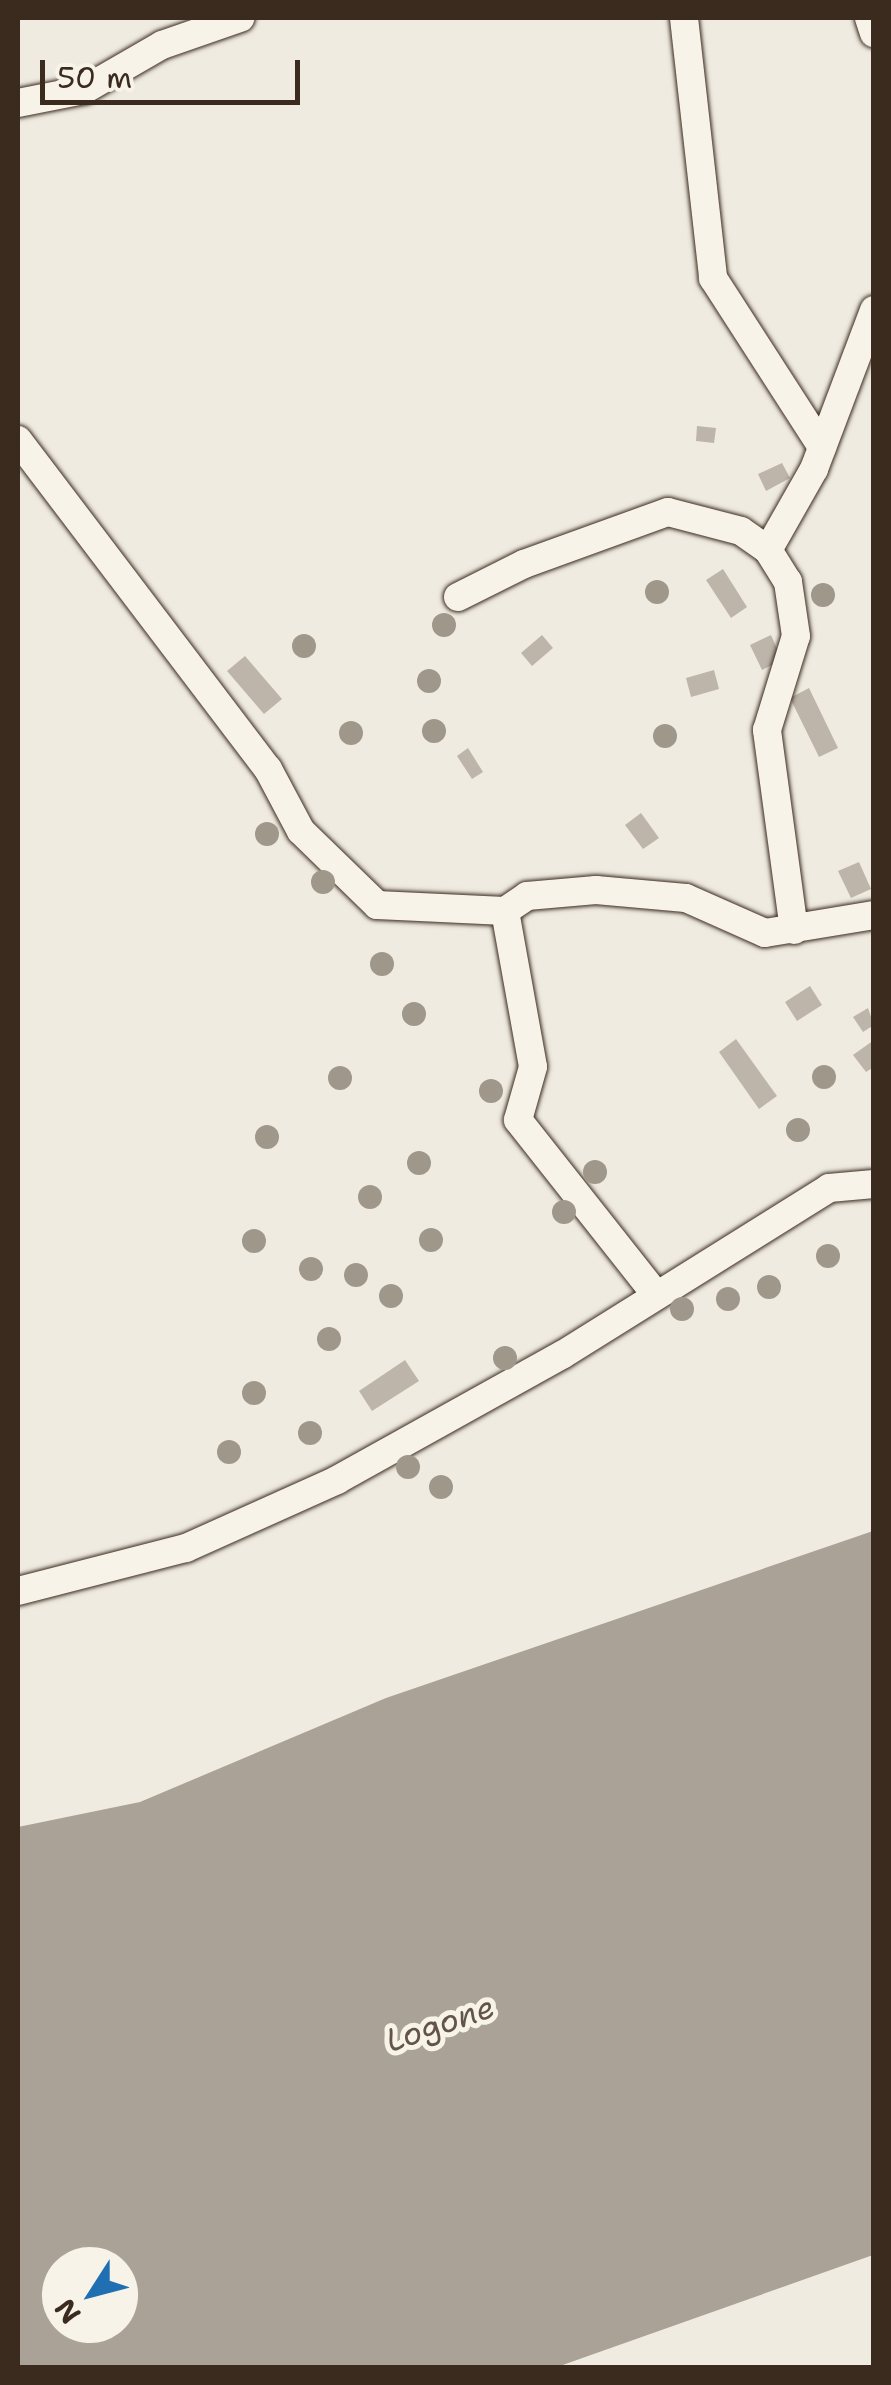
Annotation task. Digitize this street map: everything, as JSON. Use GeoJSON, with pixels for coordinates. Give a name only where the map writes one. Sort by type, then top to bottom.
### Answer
{"type":"FeatureCollection","features":[{"type":"Feature","properties":{"kind":"street"},"geometry":{"type":"LineString","coordinates":[[18,104],[84,90],[162,45],[240,18]]}},
{"type":"Feature","properties":{"kind":"street"},"geometry":{"type":"LineString","coordinates":[[684,18],[704,252],[729,308],[822,446]]}},
{"type":"Feature","properties":{"kind":"street"},"geometry":{"type":"LineString","coordinates":[[869,18],[874,33]]}},
{"type":"Feature","properties":{"kind":"street"},"geometry":{"type":"LineString","coordinates":[[768,550],[822,446],[871,329]]}},
{"type":"Feature","properties":{"kind":"street"},"geometry":{"type":"LineString","coordinates":[[18,440],[268,769],[320,852],[376,905],[505,911],[527,896],[596,890],[686,898],[765,933],[874,916]]}},
{"type":"Feature","properties":{"kind":"street"},"geometry":{"type":"LineString","coordinates":[[458,597],[524,564],[668,512],[741,531],[768,550],[788,582],[796,636],[767,730],[794,930]]}},
{"type":"Feature","properties":{"kind":"street"},"geometry":{"type":"LineString","coordinates":[[505,911],[533,1067],[518,1120],[656,1295]]}},
{"type":"Feature","properties":{"kind":"street"},"geometry":{"type":"LineString","coordinates":[[18,1591],[186,1548],[337,1480],[656,1295],[829,1188],[874,1184]]}},
{"type":"Feature","properties":{"kind":"water","name":"Logone"},"geometry":{"type":"Polygon","coordinates":[[[873,1531],[873,2255],[557,2367],[18,2367],[18,1827],[140,1802],[386,1698],[873,1531]]]}},
{"type":"Feature","properties":{"kind":"building"},"geometry":{"type":"Polygon","coordinates":[[[697,426],[716,428],[714,443],[696,441],[697,426]]]}},
{"type":"Feature","properties":{"kind":"building"},"geometry":{"type":"Polygon","coordinates":[[[782,463],[790,478],[766,491],[758,474],[782,463]]]}},
{"type":"Feature","properties":{"kind":"building"},"geometry":{"type":"Polygon","coordinates":[[[723,569],[747,607],[731,618],[706,580],[723,569]]]}},
{"type":"Feature","properties":{"kind":"building"},"geometry":{"type":"Polygon","coordinates":[[[542,635],[553,648],[532,666],[521,653],[542,635]]]}},
{"type":"Feature","properties":{"kind":"building"},"geometry":{"type":"Polygon","coordinates":[[[771,635],[782,660],[762,670],[750,645],[771,635]]]}},
{"type":"Feature","properties":{"kind":"building"},"geometry":{"type":"Polygon","coordinates":[[[245,656],[282,699],[264,714],[227,671],[245,656]]]}},
{"type":"Feature","properties":{"kind":"building"},"geometry":{"type":"Polygon","coordinates":[[[714,670],[719,689],[691,697],[686,678],[714,670]]]}},
{"type":"Feature","properties":{"kind":"building"},"geometry":{"type":"Polygon","coordinates":[[[809,688],[838,748],[819,757],[790,698],[809,688]]]}},
{"type":"Feature","properties":{"kind":"building"},"geometry":{"type":"Polygon","coordinates":[[[468,748],[483,772],[472,779],[457,756],[468,748]]]}},
{"type":"Feature","properties":{"kind":"building"},"geometry":{"type":"Polygon","coordinates":[[[641,813],[659,838],[643,849],[625,825],[641,813]]]}},
{"type":"Feature","properties":{"kind":"building"},"geometry":{"type":"Polygon","coordinates":[[[859,862],[871,889],[851,898],[838,871],[859,862]]]}},
{"type":"Feature","properties":{"kind":"building"},"geometry":{"type":"Polygon","coordinates":[[[810,986],[822,1005],[797,1021],[785,1002],[810,986]]]}},
{"type":"Feature","properties":{"kind":"building"},"geometry":{"type":"Polygon","coordinates":[[[868,1008],[874,1025],[863,1032],[853,1017],[868,1008]]]}},
{"type":"Feature","properties":{"kind":"building"},"geometry":{"type":"Polygon","coordinates":[[[736,1039],[777,1096],[759,1109],[719,1052],[736,1039]]]}},
{"type":"Feature","properties":{"kind":"building"},"geometry":{"type":"Polygon","coordinates":[[[874,1040],[874,1067],[866,1072],[853,1055],[874,1040]]]}},
{"type":"Feature","properties":{"kind":"building"},"geometry":{"type":"Polygon","coordinates":[[[405,1360],[419,1381],[372,1411],[359,1391],[405,1360]]]}}]}
